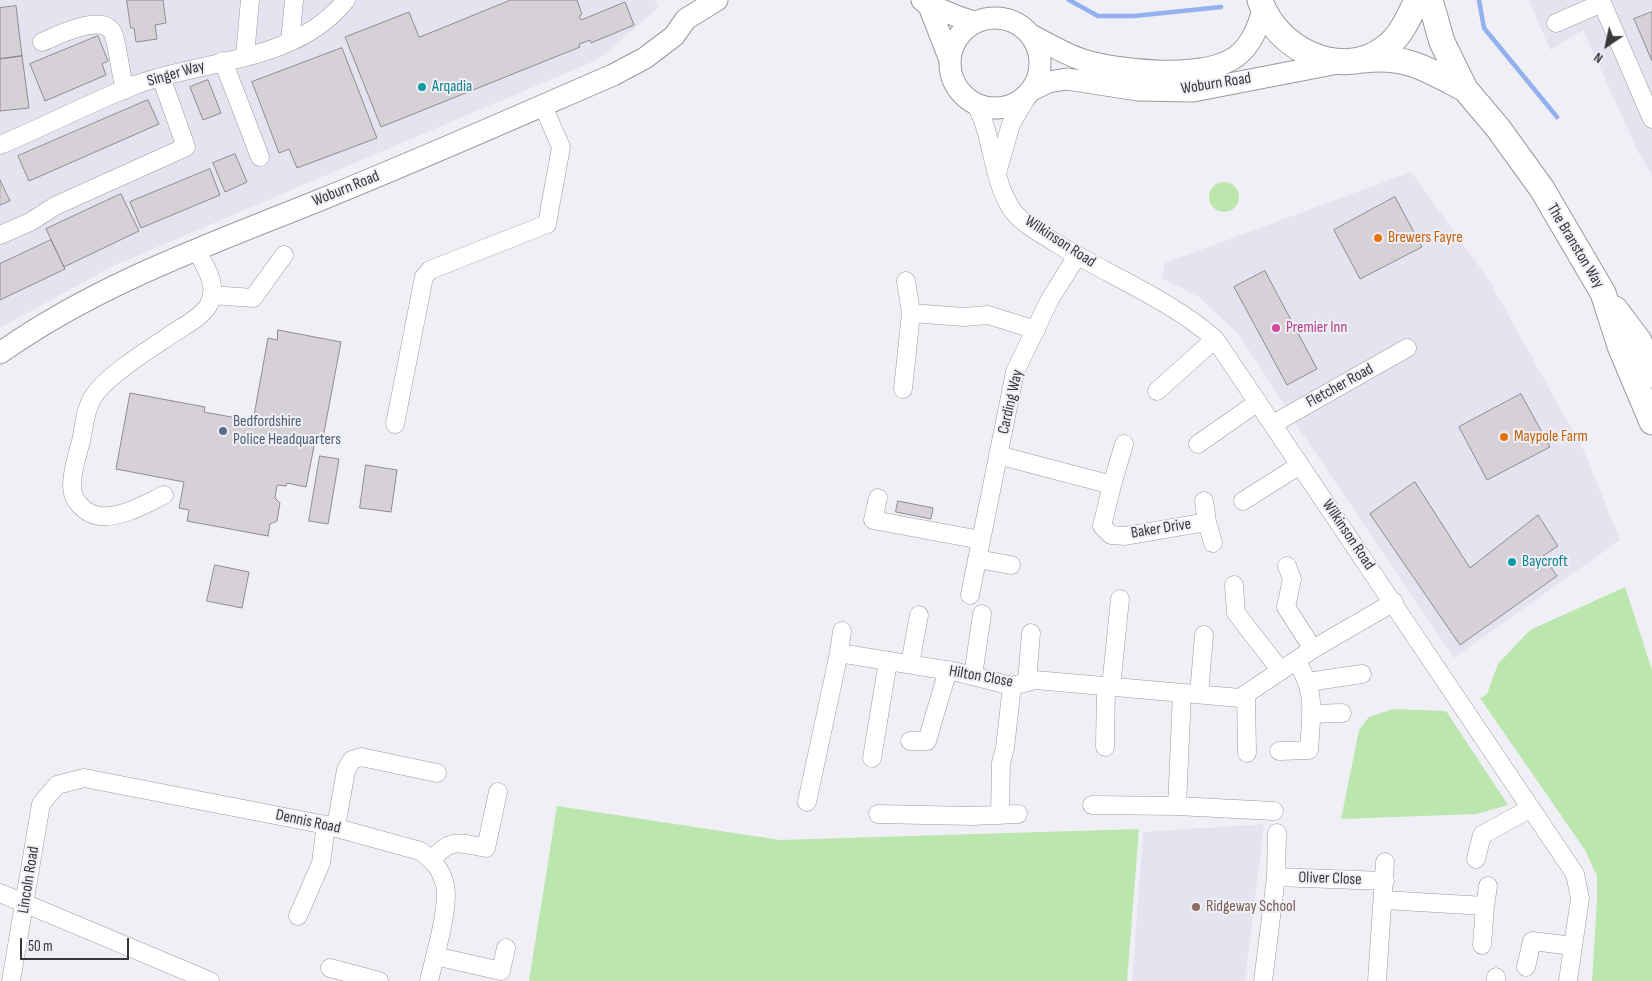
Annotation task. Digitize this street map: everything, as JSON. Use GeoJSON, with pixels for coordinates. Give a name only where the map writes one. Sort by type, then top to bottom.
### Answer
{"type":"FeatureCollection","features":[{"type":"Feature","properties":{"kind":"highway"},"geometry":{"type":"LineString","coordinates":[[1349,62],[1374,55],[1393,41],[1401,32],[1417,0]]}},
{"type":"Feature","properties":{"kind":"highway","name":"The Branston Way"},"geometry":{"type":"LineString","coordinates":[[1430,0],[1442,42],[1465,89],[1498,128],[1542,189],[1603,293],[1620,346],[1652,422]]}},
{"type":"Feature","properties":{"kind":"highway","name":"The Branston Way"},"geometry":{"type":"LineString","coordinates":[[1262,5],[1278,32],[1300,48],[1326,60],[1349,62],[1389,59],[1414,63],[1465,89]]}},
{"type":"Feature","properties":{"kind":"highway"},"geometry":{"type":"LineString","coordinates":[[1603,293],[1639,341],[1652,375]]}},
{"type":"Feature","properties":{"kind":"main road","name":"Woburn Road"},"geometry":{"type":"LineString","coordinates":[[0,353],[30,332],[100,293],[196,250],[409,164],[613,75],[645,58],[674,36],[688,9],[718,0]]}},
{"type":"Feature","properties":{"kind":"main road"},"geometry":{"type":"LineString","coordinates":[[926,3],[956,17],[976,22]]}},
{"type":"Feature","properties":{"kind":"main road"},"geometry":{"type":"LineString","coordinates":[[926,3],[950,60]]}},
{"type":"Feature","properties":{"kind":"main road","name":"Woburn Road"},"geometry":{"type":"LineString","coordinates":[[1031,35],[1082,60],[1118,68],[1160,71],[1201,68],[1222,64],[1238,55],[1252,39],[1262,5]]}},
{"type":"Feature","properties":{"kind":"main road"},"geometry":{"type":"LineString","coordinates":[[991,18],[1006,19],[1020,25],[1031,35],[1038,48],[1041,63],[1038,77],[1030,93],[1017,103],[1004,108],[989,108],[976,105],[964,97],[956,86],[950,74],[952,48],[958,37],[976,22],[991,18]]}},
{"type":"Feature","properties":{"kind":"main road","name":"Woburn Road"},"geometry":{"type":"LineString","coordinates":[[1030,93],[1048,82],[1067,79],[1138,90],[1193,90],[1349,62]]}},
{"type":"Feature","properties":{"kind":"street"},"geometry":{"type":"LineString","coordinates":[[245,56],[250,0]]}},
{"type":"Feature","properties":{"kind":"street"},"geometry":{"type":"LineString","coordinates":[[290,42],[294,0]]}},
{"type":"Feature","properties":{"kind":"street","name":"Singer Way"},"geometry":{"type":"LineString","coordinates":[[0,145],[125,90],[161,77],[245,56],[290,42],[320,26],[346,0]]}},
{"type":"Feature","properties":{"kind":"street"},"geometry":{"type":"LineString","coordinates":[[1556,23],[1602,3],[1652,119]]}},
{"type":"Feature","properties":{"kind":"street"},"geometry":{"type":"LineString","coordinates":[[42,42],[93,24],[104,24],[113,32],[125,90]]}},
{"type":"Feature","properties":{"kind":"street"},"geometry":{"type":"LineString","coordinates":[[223,61],[260,158]]}},
{"type":"Feature","properties":{"kind":"street"},"geometry":{"type":"LineString","coordinates":[[0,235],[30,222],[55,206],[186,147],[161,77]]}},
{"type":"Feature","properties":{"kind":"street"},"geometry":{"type":"LineString","coordinates":[[996,175],[1011,124],[1030,93]]}},
{"type":"Feature","properties":{"kind":"street","name":"Wilkinson Road"},"geometry":{"type":"LineString","coordinates":[[976,105],[988,131],[996,175],[1010,206],[1030,227],[1077,256],[1165,304],[1201,326],[1215,339],[1394,602],[1575,874],[1580,898],[1568,981]]}},
{"type":"Feature","properties":{"kind":"street"},"geometry":{"type":"LineString","coordinates":[[395,424],[424,277],[430,270],[547,224],[561,147],[543,106]]}},
{"type":"Feature","properties":{"kind":"street"},"geometry":{"type":"LineString","coordinates":[[164,495],[133,510],[107,516],[94,515],[76,501],[72,490],[72,475],[91,399],[100,387],[200,314],[208,305],[212,295],[212,283],[196,250]]}},
{"type":"Feature","properties":{"kind":"street"},"geometry":{"type":"LineString","coordinates":[[212,295],[253,298],[284,255]]}},
{"type":"Feature","properties":{"kind":"street","name":"Carding Way"},"geometry":{"type":"LineString","coordinates":[[970,594],[1015,372],[1050,299],[1077,256]]}},
{"type":"Feature","properties":{"kind":"street"},"geometry":{"type":"LineString","coordinates":[[903,389],[911,313],[906,281]]}},
{"type":"Feature","properties":{"kind":"street"},"geometry":{"type":"LineString","coordinates":[[911,313],[944,317],[988,315],[1036,330]]}},
{"type":"Feature","properties":{"kind":"street"},"geometry":{"type":"LineString","coordinates":[[1157,391],[1215,339]]}},
{"type":"Feature","properties":{"kind":"street","name":"Fletcher Road"},"geometry":{"type":"LineString","coordinates":[[1273,424],[1407,348]]}},
{"type":"Feature","properties":{"kind":"street"},"geometry":{"type":"LineString","coordinates":[[1198,444],[1258,402]]}},
{"type":"Feature","properties":{"kind":"street","name":"Baker Drive"},"geometry":{"type":"LineString","coordinates":[[1124,444],[1102,526],[1111,535],[1125,536],[1207,522]]}},
{"type":"Feature","properties":{"kind":"street"},"geometry":{"type":"LineString","coordinates":[[998,455],[1112,485]]}},
{"type":"Feature","properties":{"kind":"street"},"geometry":{"type":"LineString","coordinates":[[1243,501],[1300,465]]}},
{"type":"Feature","properties":{"kind":"street"},"geometry":{"type":"LineString","coordinates":[[878,498],[873,520],[981,540]]}},
{"type":"Feature","properties":{"kind":"street","name":"Baker Drive"},"geometry":{"type":"LineString","coordinates":[[1204,501],[1213,543]]}},
{"type":"Feature","properties":{"kind":"street"},"geometry":{"type":"LineString","coordinates":[[977,559],[1011,565]]}},
{"type":"Feature","properties":{"kind":"street"},"geometry":{"type":"LineString","coordinates":[[1287,566],[1292,579],[1286,607],[1313,650]]}},
{"type":"Feature","properties":{"kind":"street"},"geometry":{"type":"LineString","coordinates":[[1234,585],[1236,613],[1281,671]]}},
{"type":"Feature","properties":{"kind":"street"},"geometry":{"type":"LineString","coordinates":[[1105,746],[1109,687],[1120,600]]}},
{"type":"Feature","properties":{"kind":"street","name":"Hilton Close"},"geometry":{"type":"LineString","coordinates":[[839,653],[948,670],[1019,684],[1035,680],[1240,698],[1313,650],[1394,602]]}},
{"type":"Feature","properties":{"kind":"street"},"geometry":{"type":"LineString","coordinates":[[973,676],[982,614]]}},
{"type":"Feature","properties":{"kind":"street"},"geometry":{"type":"LineString","coordinates":[[910,664],[920,615]]}},
{"type":"Feature","properties":{"kind":"street"},"geometry":{"type":"LineString","coordinates":[[807,802],[842,631]]}},
{"type":"Feature","properties":{"kind":"street"},"geometry":{"type":"LineString","coordinates":[[1000,815],[1000,763],[1031,633]]}},
{"type":"Feature","properties":{"kind":"street"},"geometry":{"type":"LineString","coordinates":[[1177,806],[1191,694],[1204,635]]}},
{"type":"Feature","properties":{"kind":"street"},"geometry":{"type":"LineString","coordinates":[[872,758],[888,661]]}},
{"type":"Feature","properties":{"kind":"street"},"geometry":{"type":"LineString","coordinates":[[1279,751],[1309,750],[1312,692],[1296,661]]}},
{"type":"Feature","properties":{"kind":"street"},"geometry":{"type":"LineString","coordinates":[[910,741],[927,741],[948,670]]}},
{"type":"Feature","properties":{"kind":"street"},"geometry":{"type":"LineString","coordinates":[[1308,682],[1362,674]]}},
{"type":"Feature","properties":{"kind":"street"},"geometry":{"type":"LineString","coordinates":[[1246,694],[1247,753]]}},
{"type":"Feature","properties":{"kind":"street"},"geometry":{"type":"LineString","coordinates":[[1311,714],[1342,713]]}},
{"type":"Feature","properties":{"kind":"street"},"geometry":{"type":"LineString","coordinates":[[298,916],[321,864],[346,770],[352,760],[361,757],[437,773]]}},
{"type":"Feature","properties":{"kind":"street","name":"Dennis Road"},"geometry":{"type":"LineString","coordinates":[[56,785],[84,778],[331,826],[420,852],[432,860]]}},
{"type":"Feature","properties":{"kind":"street","name":"Lincoln Road"},"geometry":{"type":"LineString","coordinates":[[11,981],[26,903],[41,804],[56,785]]}},
{"type":"Feature","properties":{"kind":"street"},"geometry":{"type":"LineString","coordinates":[[429,981],[445,906],[446,886],[432,860],[441,848],[450,843],[461,843],[486,848],[498,792]]}},
{"type":"Feature","properties":{"kind":"street"},"geometry":{"type":"LineString","coordinates":[[1092,805],[1177,806],[1274,811]]}},
{"type":"Feature","properties":{"kind":"street"},"geometry":{"type":"LineString","coordinates":[[1476,859],[1482,835],[1531,808]]}},
{"type":"Feature","properties":{"kind":"street"},"geometry":{"type":"LineString","coordinates":[[878,814],[1018,814]]}},
{"type":"Feature","properties":{"kind":"street","name":"Oliver Close"},"geometry":{"type":"LineString","coordinates":[[1263,981],[1276,877],[1277,833]]}},
{"type":"Feature","properties":{"kind":"street","name":"Oliver Close"},"geometry":{"type":"LineString","coordinates":[[1377,981],[1384,900],[1385,862]]}},
{"type":"Feature","properties":{"kind":"street","name":"Oliver Close"},"geometry":{"type":"LineString","coordinates":[[1276,877],[1385,881]]}},
{"type":"Feature","properties":{"kind":"street"},"geometry":{"type":"LineString","coordinates":[[1482,945],[1488,886]]}},
{"type":"Feature","properties":{"kind":"street"},"geometry":{"type":"LineString","coordinates":[[0,893],[210,981]]}},
{"type":"Feature","properties":{"kind":"street"},"geometry":{"type":"LineString","coordinates":[[1384,900],[1485,906]]}},
{"type":"Feature","properties":{"kind":"street"},"geometry":{"type":"LineString","coordinates":[[1526,967],[1532,941],[1572,946]]}},
{"type":"Feature","properties":{"kind":"street"},"geometry":{"type":"LineString","coordinates":[[435,956],[501,971],[506,948]]}},
{"type":"Feature","properties":{"kind":"street"},"geometry":{"type":"LineString","coordinates":[[330,968],[380,981]]}},
{"type":"Feature","properties":{"kind":"shaded area"},"geometry":{"type":"Polygon","coordinates":[[[0,0],[655,0],[658,8],[599,59],[113,266],[0,328],[0,0]]]}},
{"type":"Feature","properties":{"kind":"shaded area"},"geometry":{"type":"Polygon","coordinates":[[[1529,0],[1652,0],[1652,175],[1638,152],[1583,30],[1550,50],[1529,0]]]}},
{"type":"Feature","properties":{"kind":"shaded area"},"geometry":{"type":"Polygon","coordinates":[[[1411,172],[1489,280],[1584,451],[1620,540],[1454,658],[1302,433],[1240,336],[1199,297],[1162,278],[1165,263],[1411,172]]]}},
{"type":"Feature","properties":{"kind":"shaded area","name":"Ridgeway School"},"geometry":{"type":"Polygon","coordinates":[[[1264,824],[1245,981],[1132,981],[1143,832],[1264,824]]]}},
{"type":"Feature","properties":{"kind":"green space"},"geometry":{"type":"Polygon","coordinates":[[[1224,182],[1235,186],[1239,197],[1235,208],[1224,212],[1213,208],[1209,197],[1213,186],[1224,182]]]}},
{"type":"Feature","properties":{"kind":"green space"},"geometry":{"type":"Polygon","coordinates":[[[1625,587],[1652,670],[1652,981],[1592,981],[1597,876],[1585,850],[1480,698],[1487,694],[1498,664],[1530,630],[1625,587]]]}},
{"type":"Feature","properties":{"kind":"green space"},"geometry":{"type":"Polygon","coordinates":[[[1393,709],[1446,711],[1508,805],[1476,814],[1341,819],[1359,730],[1369,717],[1393,709]]]}},
{"type":"Feature","properties":{"kind":"green space"},"geometry":{"type":"Polygon","coordinates":[[[557,806],[780,840],[1139,829],[1127,981],[529,981],[557,806]]]}},
{"type":"Feature","properties":{"kind":"building"},"geometry":{"type":"Polygon","coordinates":[[[127,0],[163,0],[166,23],[155,25],[157,39],[136,42],[134,28],[131,28],[127,0]]]}},
{"type":"Feature","properties":{"kind":"building","name":"Arqadia"},"geometry":{"type":"Polygon","coordinates":[[[511,0],[577,0],[582,14],[579,16],[581,20],[625,2],[634,25],[591,43],[590,40],[579,44],[580,47],[381,127],[345,37],[409,12],[419,37],[511,0]]]}},
{"type":"Feature","properties":{"kind":"building"},"geometry":{"type":"Polygon","coordinates":[[[16,6],[22,56],[0,59],[0,8],[16,6]]]}},
{"type":"Feature","properties":{"kind":"building"},"geometry":{"type":"Polygon","coordinates":[[[1652,12],[1652,61],[1634,19],[1652,12]]]}},
{"type":"Feature","properties":{"kind":"building"},"geometry":{"type":"Polygon","coordinates":[[[98,36],[108,61],[102,64],[106,75],[45,101],[30,64],[98,36]]]}},
{"type":"Feature","properties":{"kind":"building"},"geometry":{"type":"Polygon","coordinates":[[[342,48],[377,138],[297,168],[289,149],[279,153],[252,82],[342,48]]]}},
{"type":"Feature","properties":{"kind":"building"},"geometry":{"type":"Polygon","coordinates":[[[22,56],[29,108],[0,111],[0,59],[22,56]]]}},
{"type":"Feature","properties":{"kind":"building"},"geometry":{"type":"Polygon","coordinates":[[[208,80],[221,113],[203,120],[190,87],[208,80]]]}},
{"type":"Feature","properties":{"kind":"building"},"geometry":{"type":"Polygon","coordinates":[[[148,100],[159,124],[29,181],[18,156],[148,100]]]}},
{"type":"Feature","properties":{"kind":"building"},"geometry":{"type":"Polygon","coordinates":[[[235,154],[247,182],[225,192],[213,163],[235,154]]]}},
{"type":"Feature","properties":{"kind":"building"},"geometry":{"type":"Polygon","coordinates":[[[210,169],[220,195],[141,228],[130,202],[210,169]]]}},
{"type":"Feature","properties":{"kind":"building"},"geometry":{"type":"Polygon","coordinates":[[[0,180],[10,201],[0,205],[0,180]]]}},
{"type":"Feature","properties":{"kind":"building"},"geometry":{"type":"Polygon","coordinates":[[[121,194],[139,231],[64,267],[46,229],[121,194]]]}},
{"type":"Feature","properties":{"kind":"building","name":"Brewers Fayre"},"geometry":{"type":"Polygon","coordinates":[[[1395,197],[1422,247],[1360,279],[1334,230],[1395,197]]]}},
{"type":"Feature","properties":{"kind":"building"},"geometry":{"type":"Polygon","coordinates":[[[51,240],[65,269],[0,300],[0,264],[51,240]]]}},
{"type":"Feature","properties":{"kind":"building","name":"Premier Inn"},"geometry":{"type":"Polygon","coordinates":[[[1265,271],[1317,369],[1287,385],[1234,287],[1265,271]]]}},
{"type":"Feature","properties":{"kind":"building","name":"Bedfordshire Police Headquarters"},"geometry":{"type":"Polygon","coordinates":[[[278,330],[341,342],[322,443],[315,441],[306,487],[287,483],[286,486],[277,485],[275,498],[280,503],[277,521],[270,524],[268,536],[187,521],[189,510],[179,508],[184,482],[116,469],[130,393],[205,407],[204,412],[253,421],[268,338],[277,340],[278,330]]]}},
{"type":"Feature","properties":{"kind":"building","name":"Maypole Farm"},"geometry":{"type":"Polygon","coordinates":[[[1521,394],[1550,447],[1487,480],[1459,427],[1521,394]]]}},
{"type":"Feature","properties":{"kind":"building"},"geometry":{"type":"Polygon","coordinates":[[[320,456],[339,459],[328,524],[309,521],[320,456]]]}},
{"type":"Feature","properties":{"kind":"building"},"geometry":{"type":"Polygon","coordinates":[[[366,465],[397,470],[391,512],[360,508],[366,465]]]}},
{"type":"Feature","properties":{"kind":"building","name":"Baycroft"},"geometry":{"type":"Polygon","coordinates":[[[1415,482],[1470,568],[1538,515],[1558,546],[1543,556],[1557,576],[1460,645],[1370,514],[1415,482]]]}},
{"type":"Feature","properties":{"kind":"building"},"geometry":{"type":"Polygon","coordinates":[[[898,501],[933,508],[931,519],[896,512],[898,501]]]}},
{"type":"Feature","properties":{"kind":"building"},"geometry":{"type":"Polygon","coordinates":[[[215,565],[249,572],[242,608],[207,601],[215,565]]]}},
{"type":"Feature","properties":{"kind":"waterway"},"geometry":{"type":"LineString","coordinates":[[1069,0],[1098,16],[1134,16],[1221,7]]}},
{"type":"Feature","properties":{"kind":"waterway"},"geometry":{"type":"LineString","coordinates":[[1479,0],[1484,28],[1557,117]]}},
{"type":"Feature","properties":{"kind":"place","name":"Arqadia"},"geometry":{"type":"Point","coordinates":[422,87]}},
{"type":"Feature","properties":{"kind":"place","name":"Brewers Fayre"},"geometry":{"type":"Point","coordinates":[1378,238]}},
{"type":"Feature","properties":{"kind":"place","name":"Premier Inn"},"geometry":{"type":"Point","coordinates":[1276,328]}},
{"type":"Feature","properties":{"kind":"place","name":"Bedfordshire Police Headquarters"},"geometry":{"type":"Point","coordinates":[223,431]}},
{"type":"Feature","properties":{"kind":"place","name":"Maypole Farm"},"geometry":{"type":"Point","coordinates":[1504,437]}},
{"type":"Feature","properties":{"kind":"place","name":"Baycroft"},"geometry":{"type":"Point","coordinates":[1512,562]}},
{"type":"Feature","properties":{"kind":"place","name":"Ridgeway School"},"geometry":{"type":"Point","coordinates":[1196,907]}}]}
